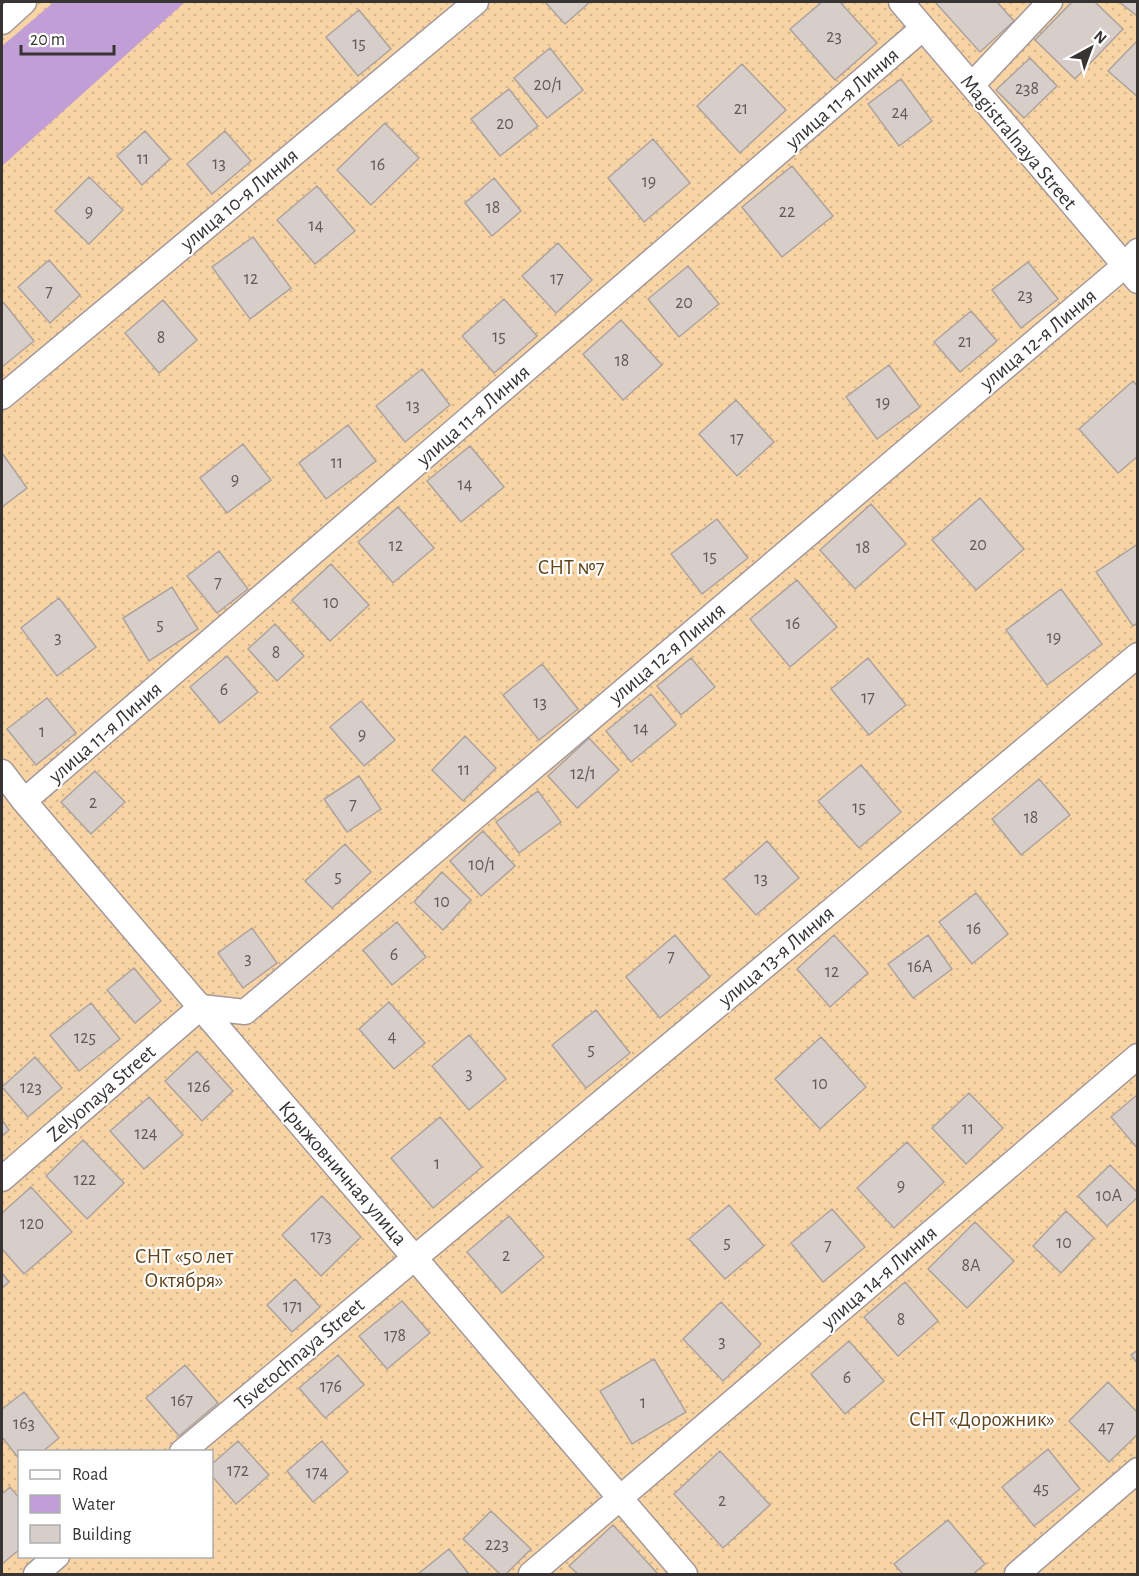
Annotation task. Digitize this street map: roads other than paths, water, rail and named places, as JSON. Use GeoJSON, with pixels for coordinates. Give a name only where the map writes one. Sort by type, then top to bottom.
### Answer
{"type":"FeatureCollection","features":[{"type":"Feature","properties":{"kind":"street"},"geometry":{"type":"LineString","coordinates":[[2,22],[24,2]]}},
{"type":"Feature","properties":{"kind":"street","name":"улица 10-я Линия"},"geometry":{"type":"LineString","coordinates":[[2,397],[476,2]]}},
{"type":"Feature","properties":{"kind":"street","name":"Magistralnaya Street"},"geometry":{"type":"LineString","coordinates":[[901,2],[922,29],[1133,266]]}},
{"type":"Feature","properties":{"kind":"street"},"geometry":{"type":"LineString","coordinates":[[972,85],[1050,2]]}},
{"type":"Feature","properties":{"kind":"street","name":"улица 11-я Линия"},"geometry":{"type":"LineString","coordinates":[[24,801],[922,29]]}},
{"type":"Feature","properties":{"kind":"street","name":"улица 12-я Линия"},"geometry":{"type":"LineString","coordinates":[[201,1007],[245,1012],[1133,266]]}},
{"type":"Feature","properties":{"kind":"street","name":"улица 13-я Линия"},"geometry":{"type":"LineString","coordinates":[[415,1257],[1137,655]]}},
{"type":"Feature","properties":{"kind":"street","name":"Крыжовничная улица"},"geometry":{"type":"LineString","coordinates":[[2,771],[24,801],[685,1575]]}},
{"type":"Feature","properties":{"kind":"street","name":"Zelyonaya Street"},"geometry":{"type":"LineString","coordinates":[[2,1179],[201,1007]]}},
{"type":"Feature","properties":{"kind":"street","name":"улица 14-я Линия"},"geometry":{"type":"LineString","coordinates":[[531,1575],[1137,1056]]}},
{"type":"Feature","properties":{"kind":"street","name":"Tsvetochnaya Street"},"geometry":{"type":"LineString","coordinates":[[184,1450],[415,1257]]}},
{"type":"Feature","properties":{"kind":"street"},"geometry":{"type":"LineString","coordinates":[[1017,1575],[1137,1470]]}},
{"type":"Feature","properties":{"kind":"street"},"geometry":{"type":"LineString","coordinates":[[36,1575],[56,1558]]}},
{"type":"Feature","properties":{"kind":"water"},"geometry":{"type":"Polygon","coordinates":[[[54,2],[185,2],[2,166],[2,46],[54,2]]]}},
{"type":"Feature","properties":{"kind":"park label","name":"СНТ №7"},"geometry":{"type":"Point","coordinates":[571,567]}},
{"type":"Feature","properties":{"kind":"park label","name":"СНТ «50 лет Октября»"},"geometry":{"type":"Point","coordinates":[184,1268]}},
{"type":"Feature","properties":{"kind":"park label","name":"СНТ «Дорожник»"},"geometry":{"type":"Point","coordinates":[982,1419]}}]}
